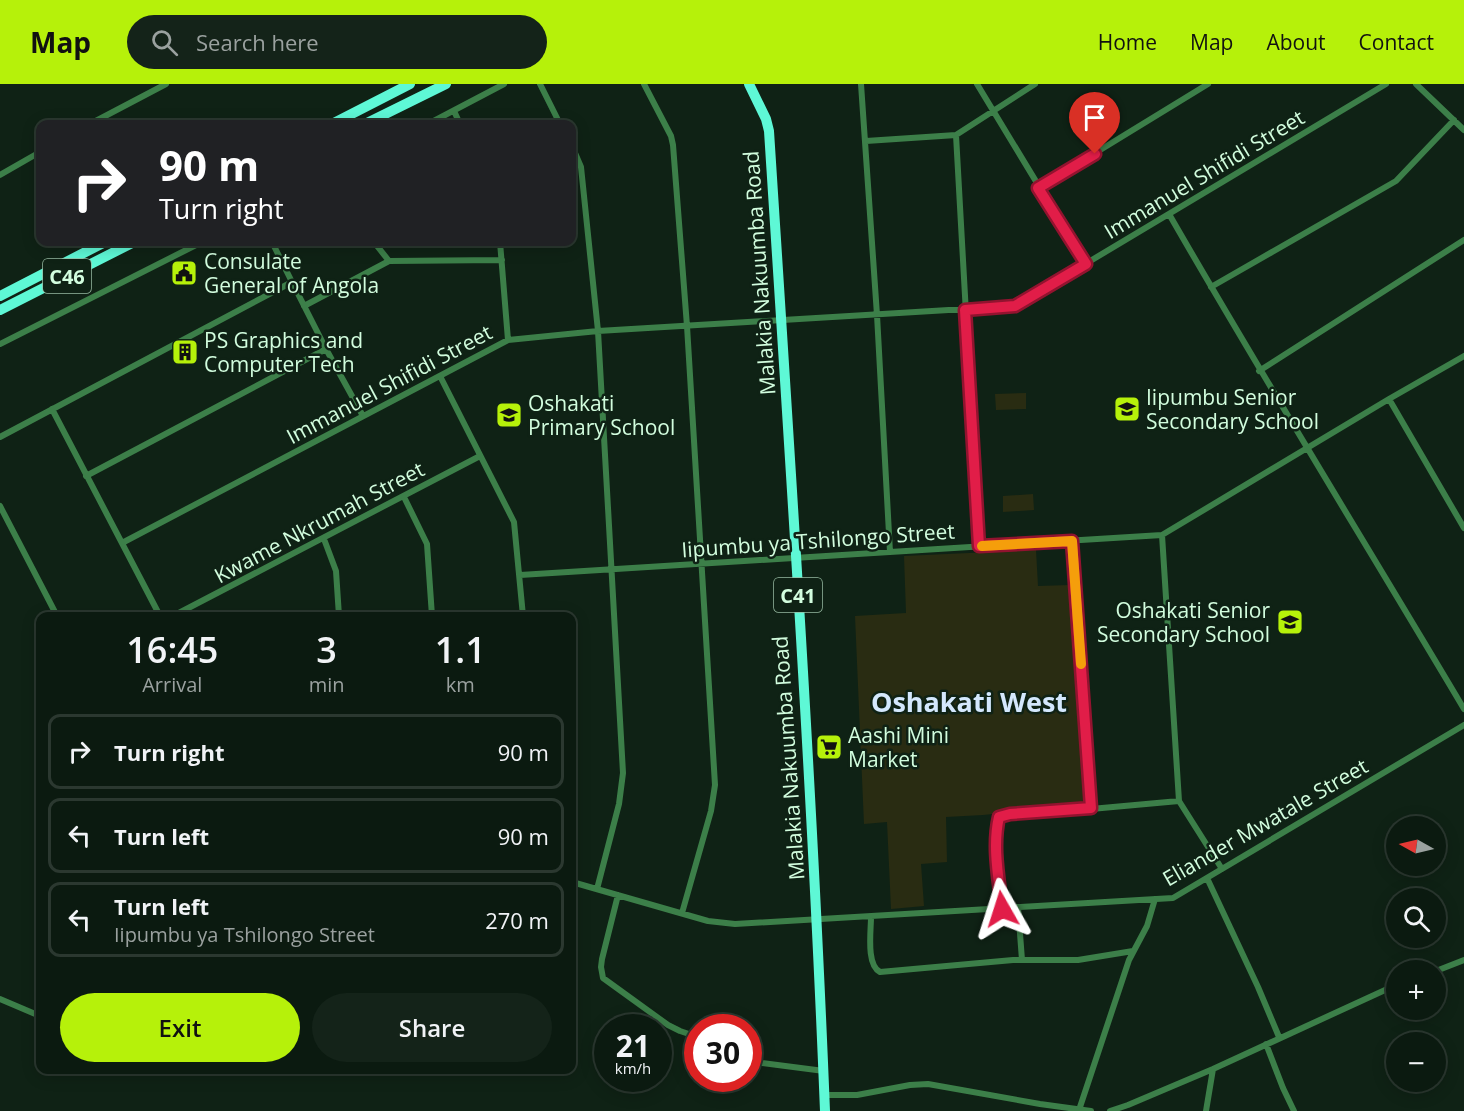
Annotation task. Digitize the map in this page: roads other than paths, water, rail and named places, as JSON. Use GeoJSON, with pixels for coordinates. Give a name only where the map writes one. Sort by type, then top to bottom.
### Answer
{"type":"FeatureCollection","features":[{"type":"Feature","properties":{"kind":"main road"},"geometry":{"type":"LineString","coordinates":[[340,120],[410,84]]}},
{"type":"Feature","properties":{"kind":"main road"},"geometry":{"type":"LineString","coordinates":[[373,120],[446,84]]}},
{"type":"Feature","properties":{"kind":"main road","name":"Malakia Nakuumba Road"},"geometry":{"type":"LineString","coordinates":[[749,84],[768,125],[818,920],[825,1111]]}},
{"type":"Feature","properties":{"kind":"main road","name":"C46"},"geometry":{"type":"LineString","coordinates":[[0,296],[97,246]]}},
{"type":"Feature","properties":{"kind":"main road","name":"C46"},"geometry":{"type":"LineString","coordinates":[[0,310],[126,246]]}},
{"type":"Feature","properties":{"kind":"street"},"geometry":{"type":"LineString","coordinates":[[98,120],[166,84]]}},
{"type":"Feature","properties":{"kind":"street"},"geometry":{"type":"LineString","coordinates":[[436,120],[504,84]]}},
{"type":"Feature","properties":{"kind":"street"},"geometry":{"type":"LineString","coordinates":[[540,84],[558,120]]}},
{"type":"Feature","properties":{"kind":"street"},"geometry":{"type":"LineString","coordinates":[[644,84],[671,136],[673,145],[702,564],[714,800],[682,913]]}},
{"type":"Feature","properties":{"kind":"street"},"geometry":{"type":"LineString","coordinates":[[861,84],[890,552]]}},
{"type":"Feature","properties":{"kind":"street"},"geometry":{"type":"LineString","coordinates":[[977,84],[1086,264]]}},
{"type":"Feature","properties":{"kind":"street"},"geometry":{"type":"LineString","coordinates":[[866,141],[956,135],[1035,84]]}},
{"type":"Feature","properties":{"kind":"street"},"geometry":{"type":"LineString","coordinates":[[1038,188],[1208,84]]}},
{"type":"Feature","properties":{"kind":"street","name":"Immanuel Shifidi Street"},"geometry":{"type":"LineString","coordinates":[[122,543],[508,340],[598,331],[1015,306],[1386,84]]}},
{"type":"Feature","properties":{"kind":"street"},"geometry":{"type":"LineString","coordinates":[[1416,84],[1464,130]]}},
{"type":"Feature","properties":{"kind":"street"},"geometry":{"type":"LineString","coordinates":[[454,111],[458,120]]}},
{"type":"Feature","properties":{"kind":"street"},"geometry":{"type":"LineString","coordinates":[[1211,287],[1396,181],[1454,120]]}},
{"type":"Feature","properties":{"kind":"street"},"geometry":{"type":"LineString","coordinates":[[956,135],[979,546]]}},
{"type":"Feature","properties":{"kind":"street"},"geometry":{"type":"LineString","coordinates":[[0,175],[36,154]]}},
{"type":"Feature","properties":{"kind":"street"},"geometry":{"type":"LineString","coordinates":[[576,156],[581,167],[598,331],[622,787],[597,889]]}},
{"type":"Feature","properties":{"kind":"street"},"geometry":{"type":"LineString","coordinates":[[1169,214],[1259,371],[1308,447],[1464,709]]}},
{"type":"Feature","properties":{"kind":"street"},"geometry":{"type":"LineString","coordinates":[[1259,371],[1464,240]]}},
{"type":"Feature","properties":{"kind":"street"},"geometry":{"type":"LineString","coordinates":[[0,344],[194,246]]}},
{"type":"Feature","properties":{"kind":"street"},"geometry":{"type":"LineString","coordinates":[[274,246],[363,416]]}},
{"type":"Feature","properties":{"kind":"street"},"geometry":{"type":"LineString","coordinates":[[377,246],[388,261]]}},
{"type":"Feature","properties":{"kind":"street"},"geometry":{"type":"LineString","coordinates":[[500,246],[508,340]]}},
{"type":"Feature","properties":{"kind":"street"},"geometry":{"type":"LineString","coordinates":[[304,306],[388,261],[502,260]]}},
{"type":"Feature","properties":{"kind":"street"},"geometry":{"type":"LineString","coordinates":[[0,437],[292,282]]}},
{"type":"Feature","properties":{"kind":"street"},"geometry":{"type":"LineString","coordinates":[[87,476],[326,349]]}},
{"type":"Feature","properties":{"kind":"street","name":"Iipumbu ya Tshilongo Street"},"geometry":{"type":"LineString","coordinates":[[520,575],[1162,535],[1464,356]]}},
{"type":"Feature","properties":{"kind":"street"},"geometry":{"type":"LineString","coordinates":[[440,376],[514,522],[523,612]]}},
{"type":"Feature","properties":{"kind":"street"},"geometry":{"type":"LineString","coordinates":[[1389,399],[1464,528]]}},
{"type":"Feature","properties":{"kind":"street"},"geometry":{"type":"LineString","coordinates":[[52,409],[158,612]]}},
{"type":"Feature","properties":{"kind":"street","name":"Kwame Nkrumah Street"},"geometry":{"type":"LineString","coordinates":[[181,612],[480,456]]}},
{"type":"Feature","properties":{"kind":"street"},"geometry":{"type":"LineString","coordinates":[[404,497],[427,544],[432,612]]}},
{"type":"Feature","properties":{"kind":"street"},"geometry":{"type":"LineString","coordinates":[[0,506],[55,612]]}},
{"type":"Feature","properties":{"kind":"street"},"geometry":{"type":"LineString","coordinates":[[1162,535],[1179,801],[1222,869]]}},
{"type":"Feature","properties":{"kind":"street"},"geometry":{"type":"LineString","coordinates":[[324,538],[336,571],[339,612]]}},
{"type":"Feature","properties":{"kind":"street"},"geometry":{"type":"LineString","coordinates":[[1072,541],[1091,808]]}},
{"type":"Feature","properties":{"kind":"street","name":"Eliander Mwatale Street"},"geometry":{"type":"LineString","coordinates":[[576,883],[708,921],[729,924],[1173,898],[1464,724]]}},
{"type":"Feature","properties":{"kind":"street"},"geometry":{"type":"LineString","coordinates":[[1002,909],[996,850],[999,817],[1010,814],[1179,801]]}},
{"type":"Feature","properties":{"kind":"street"},"geometry":{"type":"LineString","coordinates":[[1207,878],[1279,1037]]}},
{"type":"Feature","properties":{"kind":"street"},"geometry":{"type":"LineString","coordinates":[[618,895],[602,959],[603,978],[668,1025],[684,1032]]}},
{"type":"Feature","properties":{"kind":"street"},"geometry":{"type":"LineString","coordinates":[[1079,1110],[1133,951],[1147,926],[1155,899]]}},
{"type":"Feature","properties":{"kind":"street"},"geometry":{"type":"LineString","coordinates":[[1018,907],[1022,960]]}},
{"type":"Feature","properties":{"kind":"street"},"geometry":{"type":"LineString","coordinates":[[871,917],[871,956],[873,966],[880,972],[1022,960],[1078,960],[1133,951]]}},
{"type":"Feature","properties":{"kind":"street"},"geometry":{"type":"LineString","coordinates":[[1446,967],[1464,960]]}},
{"type":"Feature","properties":{"kind":"street"},"geometry":{"type":"LineString","coordinates":[[1110,1111],[1213,1069],[1386,989]]}},
{"type":"Feature","properties":{"kind":"street"},"geometry":{"type":"LineString","coordinates":[[0,999],[36,1014]]}},
{"type":"Feature","properties":{"kind":"street"},"geometry":{"type":"LineString","coordinates":[[1266,1044],[1294,1111]]}},
{"type":"Feature","properties":{"kind":"street"},"geometry":{"type":"LineString","coordinates":[[762,1063],[824,1071]]}},
{"type":"Feature","properties":{"kind":"street"},"geometry":{"type":"LineString","coordinates":[[1206,1111],[1213,1069]]}},
{"type":"Feature","properties":{"kind":"street"},"geometry":{"type":"LineString","coordinates":[[825,1095],[858,1095],[909,1085],[928,1084],[1091,1111]]}},
{"type":"Feature","properties":{"kind":"place","name":"Consulate General of Angola"},"geometry":{"type":"Point","coordinates":[184,273]}},
{"type":"Feature","properties":{"kind":"place","name":"PS Graphics and Computer Tech"},"geometry":{"type":"Point","coordinates":[185,352]}},
{"type":"Feature","properties":{"kind":"place","name":"Iipumbu Senior Secondary School"},"geometry":{"type":"Point","coordinates":[1127,409]}},
{"type":"Feature","properties":{"kind":"place","name":"Oshakati Primary School"},"geometry":{"type":"Point","coordinates":[509,415]}},
{"type":"Feature","properties":{"kind":"place","name":"Oshakati Senior Secondary School"},"geometry":{"type":"Point","coordinates":[1290,622]}},
{"type":"Feature","properties":{"kind":"place","name":"Aashi Mini Market"},"geometry":{"type":"Point","coordinates":[829,747]}},
{"type":"Feature","properties":{"kind":"district","name":"Oshakati West"},"geometry":{"type":"Point","coordinates":[969,701]}}]}
